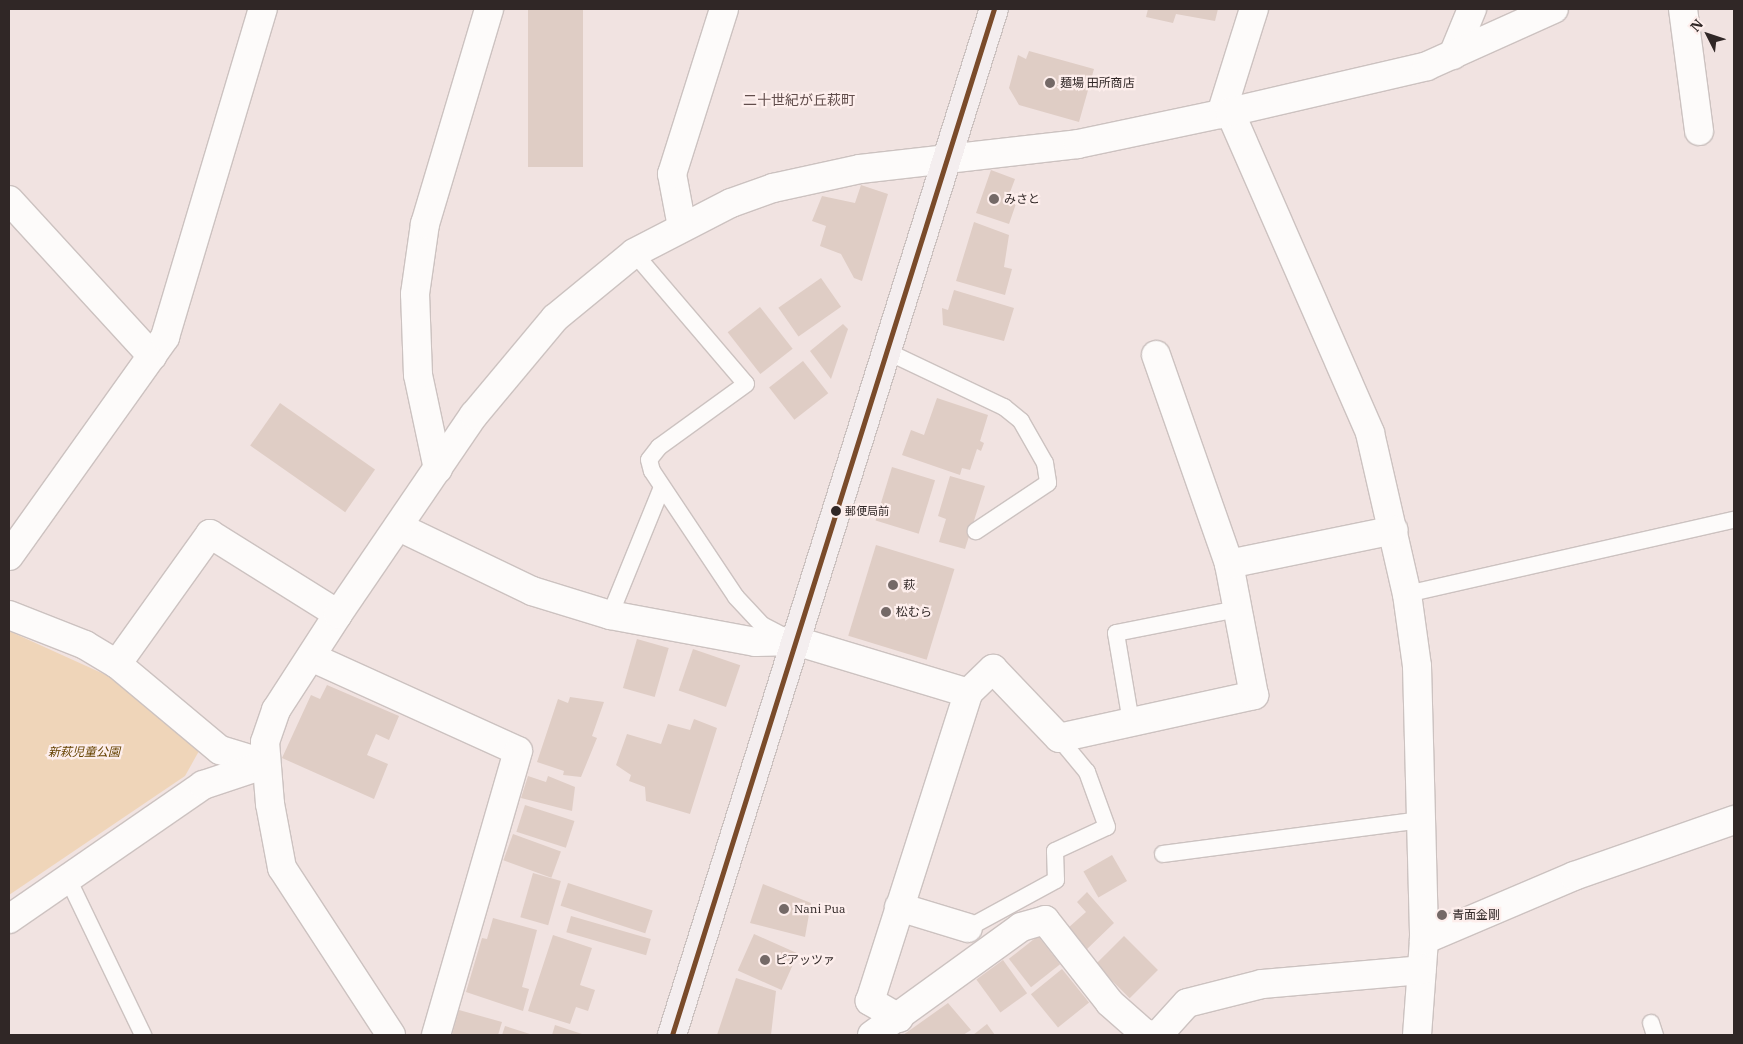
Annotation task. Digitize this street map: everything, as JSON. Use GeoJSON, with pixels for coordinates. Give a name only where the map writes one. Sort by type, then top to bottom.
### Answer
{"type":"FeatureCollection","features":[{"type":"Feature","properties":{"kind":"street"},"geometry":{"type":"LineString","coordinates":[[9,556],[152,356],[177,304],[263,9]]}},
{"type":"Feature","properties":{"kind":"street"},"geometry":{"type":"LineString","coordinates":[[438,470],[418,374],[415,294],[425,224],[489,9]]}},
{"type":"Feature","properties":{"kind":"street"},"geometry":{"type":"LineString","coordinates":[[682,227],[672,174],[724,9]]}},
{"type":"Feature","properties":{"kind":"street"},"geometry":{"type":"LineString","coordinates":[[672,1035],[994,9]]}},
{"type":"Feature","properties":{"kind":"street"},"geometry":{"type":"LineString","coordinates":[[1254,9],[1226,113],[1370,433],[1394,530],[1407,594],[1416,666],[1424,940],[1417,1035]]}},
{"type":"Feature","properties":{"kind":"street"},"geometry":{"type":"LineString","coordinates":[[1452,55],[1472,9]]}},
{"type":"Feature","properties":{"kind":"street"},"geometry":{"type":"LineString","coordinates":[[392,1035],[282,868],[266,764],[265,742],[276,710],[338,614],[399,528],[474,415],[555,318],[634,253],[682,227],[773,188],[860,169],[946,157],[1078,144],[1226,113],[1427,66],[1554,9]]}},
{"type":"Feature","properties":{"kind":"street"},"geometry":{"type":"LineString","coordinates":[[1683,9],[1699,131]]}},
{"type":"Feature","properties":{"kind":"street"},"geometry":{"type":"LineString","coordinates":[[9,200],[152,356]]}},
{"type":"Feature","properties":{"kind":"street"},"geometry":{"type":"LineString","coordinates":[[900,1018],[870,1001],[968,692],[993,669],[1059,738],[1254,695],[1229,564],[1156,355]]}},
{"type":"Feature","properties":{"kind":"street"},"geometry":{"type":"LineString","coordinates":[[399,528],[532,591],[610,615],[756,642],[796,641],[968,692]]}},
{"type":"Feature","properties":{"kind":"street"},"geometry":{"type":"LineString","coordinates":[[1229,564],[1394,530]]}},
{"type":"Feature","properties":{"kind":"street"},"geometry":{"type":"LineString","coordinates":[[117,664],[210,534],[338,614]]}},
{"type":"Feature","properties":{"kind":"street"},"geometry":{"type":"LineString","coordinates":[[9,615],[86,645],[117,664],[220,750],[266,764]]}},
{"type":"Feature","properties":{"kind":"street"},"geometry":{"type":"LineString","coordinates":[[311,658],[518,751],[436,1035]]}},
{"type":"Feature","properties":{"kind":"street"},"geometry":{"type":"LineString","coordinates":[[9,919],[69,881],[203,785],[266,764]]}},
{"type":"Feature","properties":{"kind":"street"},"geometry":{"type":"LineString","coordinates":[[1424,940],[1574,876],[1734,820]]}},
{"type":"Feature","properties":{"kind":"street"},"geometry":{"type":"LineString","coordinates":[[899,907],[968,928]]}},
{"type":"Feature","properties":{"kind":"street"},"geometry":{"type":"LineString","coordinates":[[872,1035],[900,1018],[1021,926],[1045,920],[1110,1003],[1153,1035]]}},
{"type":"Feature","properties":{"kind":"street"},"geometry":{"type":"LineString","coordinates":[[1158,1035],[1187,1003],[1253,987],[1421,970]]}},
{"type":"Feature","properties":{"kind":"lane"},"geometry":{"type":"LineString","coordinates":[[634,253],[746,384],[659,447],[649,460],[662,487],[736,597],[762,625],[796,641]]}},
{"type":"Feature","properties":{"kind":"lane"},"geometry":{"type":"LineString","coordinates":[[886,351],[1004,407],[1021,421],[1045,463],[1048,483],[976,531]]}},
{"type":"Feature","properties":{"kind":"lane"},"geometry":{"type":"LineString","coordinates":[[610,615],[662,487]]}},
{"type":"Feature","properties":{"kind":"lane"},"geometry":{"type":"LineString","coordinates":[[1407,594],[1734,520]]}},
{"type":"Feature","properties":{"kind":"lane"},"geometry":{"type":"LineString","coordinates":[[1131,722],[1116,633],[1237,609]]}},
{"type":"Feature","properties":{"kind":"lane"},"geometry":{"type":"LineString","coordinates":[[968,928],[1056,880],[1055,851],[1107,827],[1087,772],[1059,738]]}},
{"type":"Feature","properties":{"kind":"lane"},"geometry":{"type":"LineString","coordinates":[[1163,854],[1421,820]]}},
{"type":"Feature","properties":{"kind":"lane"},"geometry":{"type":"LineString","coordinates":[[69,881],[143,1035]]}},
{"type":"Feature","properties":{"kind":"green space","name":"新萩児童公園"},"geometry":{"type":"Polygon","coordinates":[[[9,631],[115,679],[199,751],[185,776],[9,895],[9,631]]]}},
{"type":"Feature","properties":{"kind":"building"},"geometry":{"type":"Polygon","coordinates":[[[528,9],[583,9],[583,167],[528,167],[528,9]]]}},
{"type":"Feature","properties":{"kind":"building"},"geometry":{"type":"Polygon","coordinates":[[[1148,9],[1218,9],[1215,21],[1176,14],[1173,23],[1146,17],[1148,9]]]}},
{"type":"Feature","properties":{"kind":"building"},"geometry":{"type":"Polygon","coordinates":[[[1029,51],[1094,69],[1079,122],[1019,105],[1009,88],[1018,55],[1026,59],[1029,51]]]}},
{"type":"Feature","properties":{"kind":"building"},"geometry":{"type":"Polygon","coordinates":[[[991,170],[1015,179],[1009,195],[1018,198],[1009,224],[976,213],[991,170]]]}},
{"type":"Feature","properties":{"kind":"building"},"geometry":{"type":"Polygon","coordinates":[[[861,185],[888,194],[862,281],[854,278],[841,254],[820,246],[826,226],[812,221],[822,196],[855,203],[861,185]]]}},
{"type":"Feature","properties":{"kind":"building"},"geometry":{"type":"Polygon","coordinates":[[[974,222],[1009,235],[1004,267],[1012,269],[1005,295],[956,281],[974,222]]]}},
{"type":"Feature","properties":{"kind":"building"},"geometry":{"type":"Polygon","coordinates":[[[821,278],[841,307],[798,336],[778,308],[821,278]]]}},
{"type":"Feature","properties":{"kind":"building"},"geometry":{"type":"Polygon","coordinates":[[[954,290],[1014,308],[1004,341],[943,325],[942,308],[948,310],[954,290]]]}},
{"type":"Feature","properties":{"kind":"building"},"geometry":{"type":"Polygon","coordinates":[[[760,307],[793,349],[760,374],[728,332],[760,307]]]}},
{"type":"Feature","properties":{"kind":"building"},"geometry":{"type":"Polygon","coordinates":[[[843,324],[848,329],[831,379],[810,351],[843,324]]]}},
{"type":"Feature","properties":{"kind":"building"},"geometry":{"type":"Polygon","coordinates":[[[803,361],[828,393],[794,420],[769,387],[803,361]]]}},
{"type":"Feature","properties":{"kind":"building"},"geometry":{"type":"Polygon","coordinates":[[[937,398],[988,415],[980,441],[984,443],[981,451],[977,449],[970,470],[962,468],[960,475],[902,455],[911,430],[924,435],[937,398]]]}},
{"type":"Feature","properties":{"kind":"building"},"geometry":{"type":"Polygon","coordinates":[[[280,403],[375,470],[345,512],[250,446],[280,403]]]}},
{"type":"Feature","properties":{"kind":"building"},"geometry":{"type":"Polygon","coordinates":[[[892,467],[935,480],[919,534],[876,521],[892,467]]]}},
{"type":"Feature","properties":{"kind":"building"},"geometry":{"type":"Polygon","coordinates":[[[950,476],[985,486],[965,549],[939,542],[946,519],[938,516],[950,476]]]}},
{"type":"Feature","properties":{"kind":"building"},"geometry":{"type":"Polygon","coordinates":[[[876,545],[954,569],[927,660],[848,636],[876,545]]]}},
{"type":"Feature","properties":{"kind":"building"},"geometry":{"type":"Polygon","coordinates":[[[637,639],[669,648],[655,697],[623,688],[637,639]]]}},
{"type":"Feature","properties":{"kind":"building"},"geometry":{"type":"Polygon","coordinates":[[[693,649],[740,665],[726,707],[679,691],[693,649]]]}},
{"type":"Feature","properties":{"kind":"building"},"geometry":{"type":"Polygon","coordinates":[[[327,685],[399,716],[389,740],[376,734],[367,755],[388,764],[374,799],[282,758],[311,695],[320,699],[327,685]]]}},
{"type":"Feature","properties":{"kind":"building"},"geometry":{"type":"Polygon","coordinates":[[[570,697],[604,702],[592,736],[597,738],[581,777],[563,775],[564,771],[537,762],[558,699],[568,703],[570,697]]]}},
{"type":"Feature","properties":{"kind":"building"},"geometry":{"type":"Polygon","coordinates":[[[694,719],[717,728],[690,814],[646,801],[645,787],[629,781],[631,775],[616,765],[627,734],[661,744],[668,724],[690,730],[694,719]]]}},
{"type":"Feature","properties":{"kind":"building"},"geometry":{"type":"Polygon","coordinates":[[[528,776],[546,782],[548,776],[575,787],[572,811],[521,798],[528,776]]]}},
{"type":"Feature","properties":{"kind":"building"},"geometry":{"type":"Polygon","coordinates":[[[525,805],[574,821],[566,848],[516,832],[525,805]]]}},
{"type":"Feature","properties":{"kind":"building"},"geometry":{"type":"Polygon","coordinates":[[[513,834],[561,851],[551,878],[503,860],[513,834]]]}},
{"type":"Feature","properties":{"kind":"building"},"geometry":{"type":"Polygon","coordinates":[[[1112,855],[1127,881],[1098,897],[1083,872],[1112,855]]]}},
{"type":"Feature","properties":{"kind":"building"},"geometry":{"type":"Polygon","coordinates":[[[533,873],[561,881],[548,925],[520,917],[533,873]]]}},
{"type":"Feature","properties":{"kind":"building"},"geometry":{"type":"Polygon","coordinates":[[[568,883],[653,911],[645,933],[561,906],[568,883]]]}},
{"type":"Feature","properties":{"kind":"building"},"geometry":{"type":"Polygon","coordinates":[[[763,884],[811,903],[805,937],[750,923],[763,884]]]}},
{"type":"Feature","properties":{"kind":"building"},"geometry":{"type":"Polygon","coordinates":[[[1087,892],[1114,923],[1086,950],[1068,928],[1086,912],[1077,902],[1087,892]]]}},
{"type":"Feature","properties":{"kind":"building"},"geometry":{"type":"Polygon","coordinates":[[[571,916],[651,939],[646,955],[566,932],[571,916]]]}},
{"type":"Feature","properties":{"kind":"building"},"geometry":{"type":"Polygon","coordinates":[[[493,918],[537,930],[522,987],[529,989],[523,1011],[466,992],[482,938],[487,939],[493,918]]]}},
{"type":"Feature","properties":{"kind":"building"},"geometry":{"type":"Polygon","coordinates":[[[754,934],[798,954],[782,990],[738,971],[754,934]]]}},
{"type":"Feature","properties":{"kind":"building"},"geometry":{"type":"Polygon","coordinates":[[[553,935],[592,948],[580,985],[595,990],[588,1011],[576,1007],[570,1024],[528,1011],[553,935]]]}},
{"type":"Feature","properties":{"kind":"building"},"geometry":{"type":"Polygon","coordinates":[[[1038,936],[1060,964],[1031,987],[1009,959],[1038,936]]]}},
{"type":"Feature","properties":{"kind":"building"},"geometry":{"type":"Polygon","coordinates":[[[1124,936],[1158,970],[1130,998],[1096,964],[1124,936]]]}},
{"type":"Feature","properties":{"kind":"building"},"geometry":{"type":"Polygon","coordinates":[[[1003,960],[1027,993],[1000,1013],[976,979],[1003,960]]]}},
{"type":"Feature","properties":{"kind":"building"},"geometry":{"type":"Polygon","coordinates":[[[1062,969],[1089,1002],[1058,1028],[1031,994],[1062,969]]]}},
{"type":"Feature","properties":{"kind":"building"},"geometry":{"type":"Polygon","coordinates":[[[736,978],[776,991],[771,1035],[717,1035],[736,978]]]}},
{"type":"Feature","properties":{"kind":"building"},"geometry":{"type":"Polygon","coordinates":[[[948,1003],[971,1030],[963,1035],[903,1035],[948,1003]]]}},
{"type":"Feature","properties":{"kind":"building"},"geometry":{"type":"Polygon","coordinates":[[[459,1010],[502,1022],[498,1035],[452,1035],[459,1010]]]}},
{"type":"Feature","properties":{"kind":"building"},"geometry":{"type":"Polygon","coordinates":[[[987,1024],[995,1035],[973,1035],[987,1024]]]}},
{"type":"Feature","properties":{"kind":"building"},"geometry":{"type":"Polygon","coordinates":[[[555,1025],[585,1035],[552,1035],[555,1025]]]}},
{"type":"Feature","properties":{"kind":"building"},"geometry":{"type":"Polygon","coordinates":[[[505,1026],[533,1035],[502,1035],[505,1026]]]}},
{"type":"Feature","properties":{"kind":"transit line"},"geometry":{"type":"LineString","coordinates":[[672,1035],[994,9]]}},
{"type":"Feature","properties":{"kind":"place","name":"麺場 田所商店"},"geometry":{"type":"Point","coordinates":[1050,83]}},
{"type":"Feature","properties":{"kind":"place","name":"みさと"},"geometry":{"type":"Point","coordinates":[994,199]}},
{"type":"Feature","properties":{"kind":"place","name":"郵便局前"},"geometry":{"type":"Point","coordinates":[836,511]}},
{"type":"Feature","properties":{"kind":"place","name":"萩"},"geometry":{"type":"Point","coordinates":[893,585]}},
{"type":"Feature","properties":{"kind":"place","name":"松むら"},"geometry":{"type":"Point","coordinates":[886,612]}},
{"type":"Feature","properties":{"kind":"place","name":"Nani Pua"},"geometry":{"type":"Point","coordinates":[784,909]}},
{"type":"Feature","properties":{"kind":"place","name":"青面金剛"},"geometry":{"type":"Point","coordinates":[1442,915]}},
{"type":"Feature","properties":{"kind":"place","name":"ピアッツァ"},"geometry":{"type":"Point","coordinates":[765,960]}},
{"type":"Feature","properties":{"kind":"district","name":"二十世紀が丘萩町"},"geometry":{"type":"Point","coordinates":[799,100]}}]}
